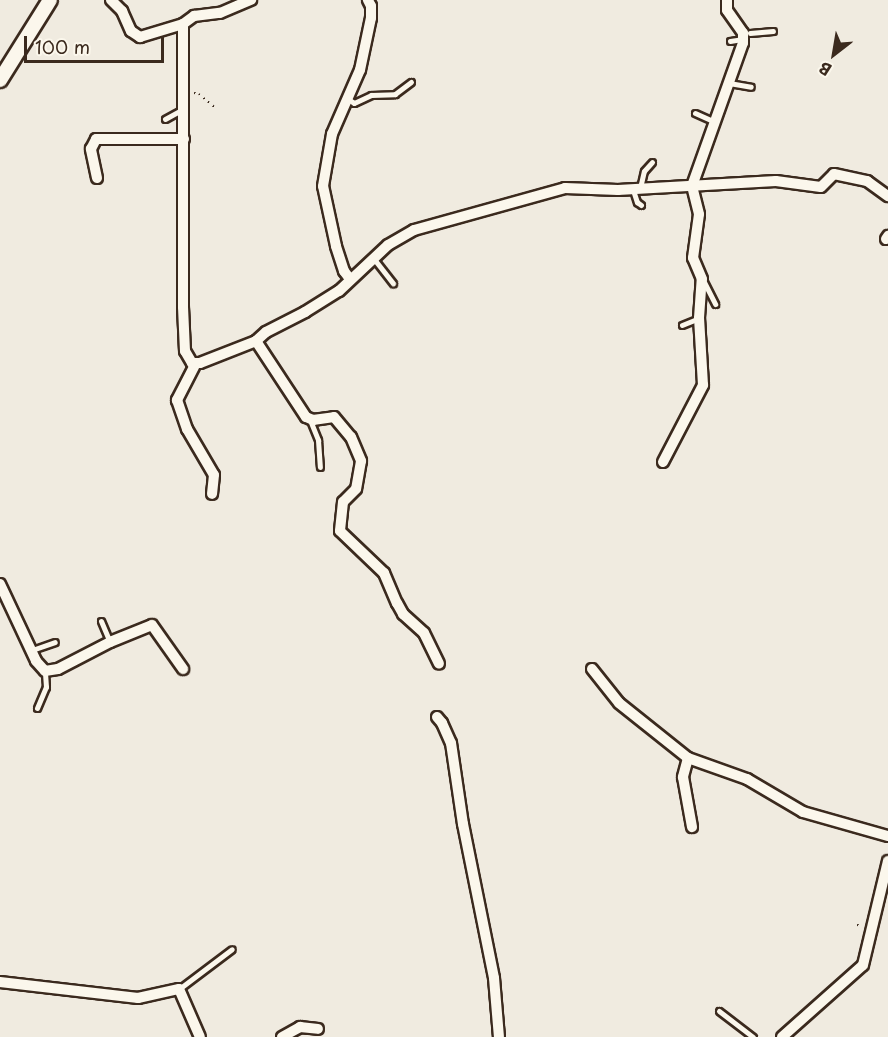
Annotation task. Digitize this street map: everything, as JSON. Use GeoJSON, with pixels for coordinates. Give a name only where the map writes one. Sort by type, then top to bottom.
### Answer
{"type":"FeatureCollection","features":[{"type":"Feature","properties":{"kind":"street"},"geometry":{"type":"LineString","coordinates":[[0,80],[50,0]]}},
{"type":"Feature","properties":{"kind":"street"},"geometry":{"type":"LineString","coordinates":[[111,0],[122,11],[136,36],[150,36],[183,24],[194,16],[214,15],[251,0]]}},
{"type":"Feature","properties":{"kind":"street"},"geometry":{"type":"LineString","coordinates":[[663,462],[702,391],[699,318],[702,279],[693,258],[699,214],[692,186],[746,35],[726,10],[727,0]]}},
{"type":"Feature","properties":{"kind":"street"},"geometry":{"type":"LineString","coordinates":[[350,279],[344,271],[336,246],[323,186],[332,134],[360,70],[373,2]]}},
{"type":"Feature","properties":{"kind":"street"},"geometry":{"type":"LineString","coordinates":[[183,24],[184,139],[181,203],[185,351],[190,361],[196,363],[256,341],[266,332],[339,291],[388,245],[414,230],[494,209],[532,196],[565,188],[637,188],[776,181],[820,187],[834,174],[867,181],[887,193]]}},
{"type":"Feature","properties":{"kind":"street"},"geometry":{"type":"LineString","coordinates":[[97,178],[91,149],[96,139],[184,139]]}},
{"type":"Feature","properties":{"kind":"street"},"geometry":{"type":"LineString","coordinates":[[256,341],[300,409],[309,418],[334,417],[351,437],[361,461],[356,489],[343,502],[340,531],[384,573],[403,614],[424,633],[439,664]]}},
{"type":"Feature","properties":{"kind":"street"},"geometry":{"type":"LineString","coordinates":[[196,363],[177,400],[187,429],[214,475],[212,494]]}},
{"type":"Feature","properties":{"kind":"street"},"geometry":{"type":"LineString","coordinates":[[0,584],[30,650],[38,665],[45,671],[58,669],[110,642],[152,625],[183,669]]}},
{"type":"Feature","properties":{"kind":"street"},"geometry":{"type":"LineString","coordinates":[[592,669],[619,703],[688,758],[747,779],[803,812],[888,836]]}},
{"type":"Feature","properties":{"kind":"street"},"geometry":{"type":"LineString","coordinates":[[437,717],[451,743],[463,825],[495,978],[499,1037]]}},
{"type":"Feature","properties":{"kind":"street"},"geometry":{"type":"LineString","coordinates":[[688,758],[683,777],[692,827]]}},
{"type":"Feature","properties":{"kind":"street"},"geometry":{"type":"LineString","coordinates":[[782,1037],[863,965],[888,861]]}},
{"type":"Feature","properties":{"kind":"street"},"geometry":{"type":"LineString","coordinates":[[0,982],[138,998],[179,989],[200,1037]]}},
{"type":"Feature","properties":{"kind":"street"},"geometry":{"type":"LineString","coordinates":[[282,1037],[300,1027],[318,1029]]}},
{"type":"Feature","properties":{"kind":"lane"},"geometry":{"type":"LineString","coordinates":[[730,41],[746,35],[773,31]]}},
{"type":"Feature","properties":{"kind":"lane"},"geometry":{"type":"LineString","coordinates":[[348,99],[354,103],[371,95],[394,94],[411,82]]}},
{"type":"Feature","properties":{"kind":"lane"},"geometry":{"type":"LineString","coordinates":[[729,83],[751,87]]}},
{"type":"Feature","properties":{"kind":"lane"},"geometry":{"type":"LineString","coordinates":[[165,119],[184,108]]}},
{"type":"Feature","properties":{"kind":"lane"},"geometry":{"type":"LineString","coordinates":[[695,113],[715,122]]}},
{"type":"Feature","properties":{"kind":"lane"},"geometry":{"type":"LineString","coordinates":[[641,205],[637,202],[637,188],[644,171],[652,162]]}},
{"type":"Feature","properties":{"kind":"lane"},"geometry":{"type":"LineString","coordinates":[[374,259],[393,283]]}},
{"type":"Feature","properties":{"kind":"lane"},"geometry":{"type":"LineString","coordinates":[[702,279],[715,304]]}},
{"type":"Feature","properties":{"kind":"lane"},"geometry":{"type":"LineString","coordinates":[[682,325],[699,318]]}},
{"type":"Feature","properties":{"kind":"lane"},"geometry":{"type":"LineString","coordinates":[[309,418],[318,440],[320,467]]}},
{"type":"Feature","properties":{"kind":"lane"},"geometry":{"type":"LineString","coordinates":[[101,621],[110,642]]}},
{"type":"Feature","properties":{"kind":"lane"},"geometry":{"type":"LineString","coordinates":[[30,650],[55,642]]}},
{"type":"Feature","properties":{"kind":"lane"},"geometry":{"type":"LineString","coordinates":[[37,708],[46,687],[45,671]]}},
{"type":"Feature","properties":{"kind":"lane"},"geometry":{"type":"LineString","coordinates":[[179,989],[232,949]]}},
{"type":"Feature","properties":{"kind":"lane"},"geometry":{"type":"LineString","coordinates":[[720,1011],[753,1037]]}},
{"type":"Feature","properties":{"kind":"path"},"geometry":{"type":"LineString","coordinates":[[184,93],[200,94],[218,109]]}}]}
